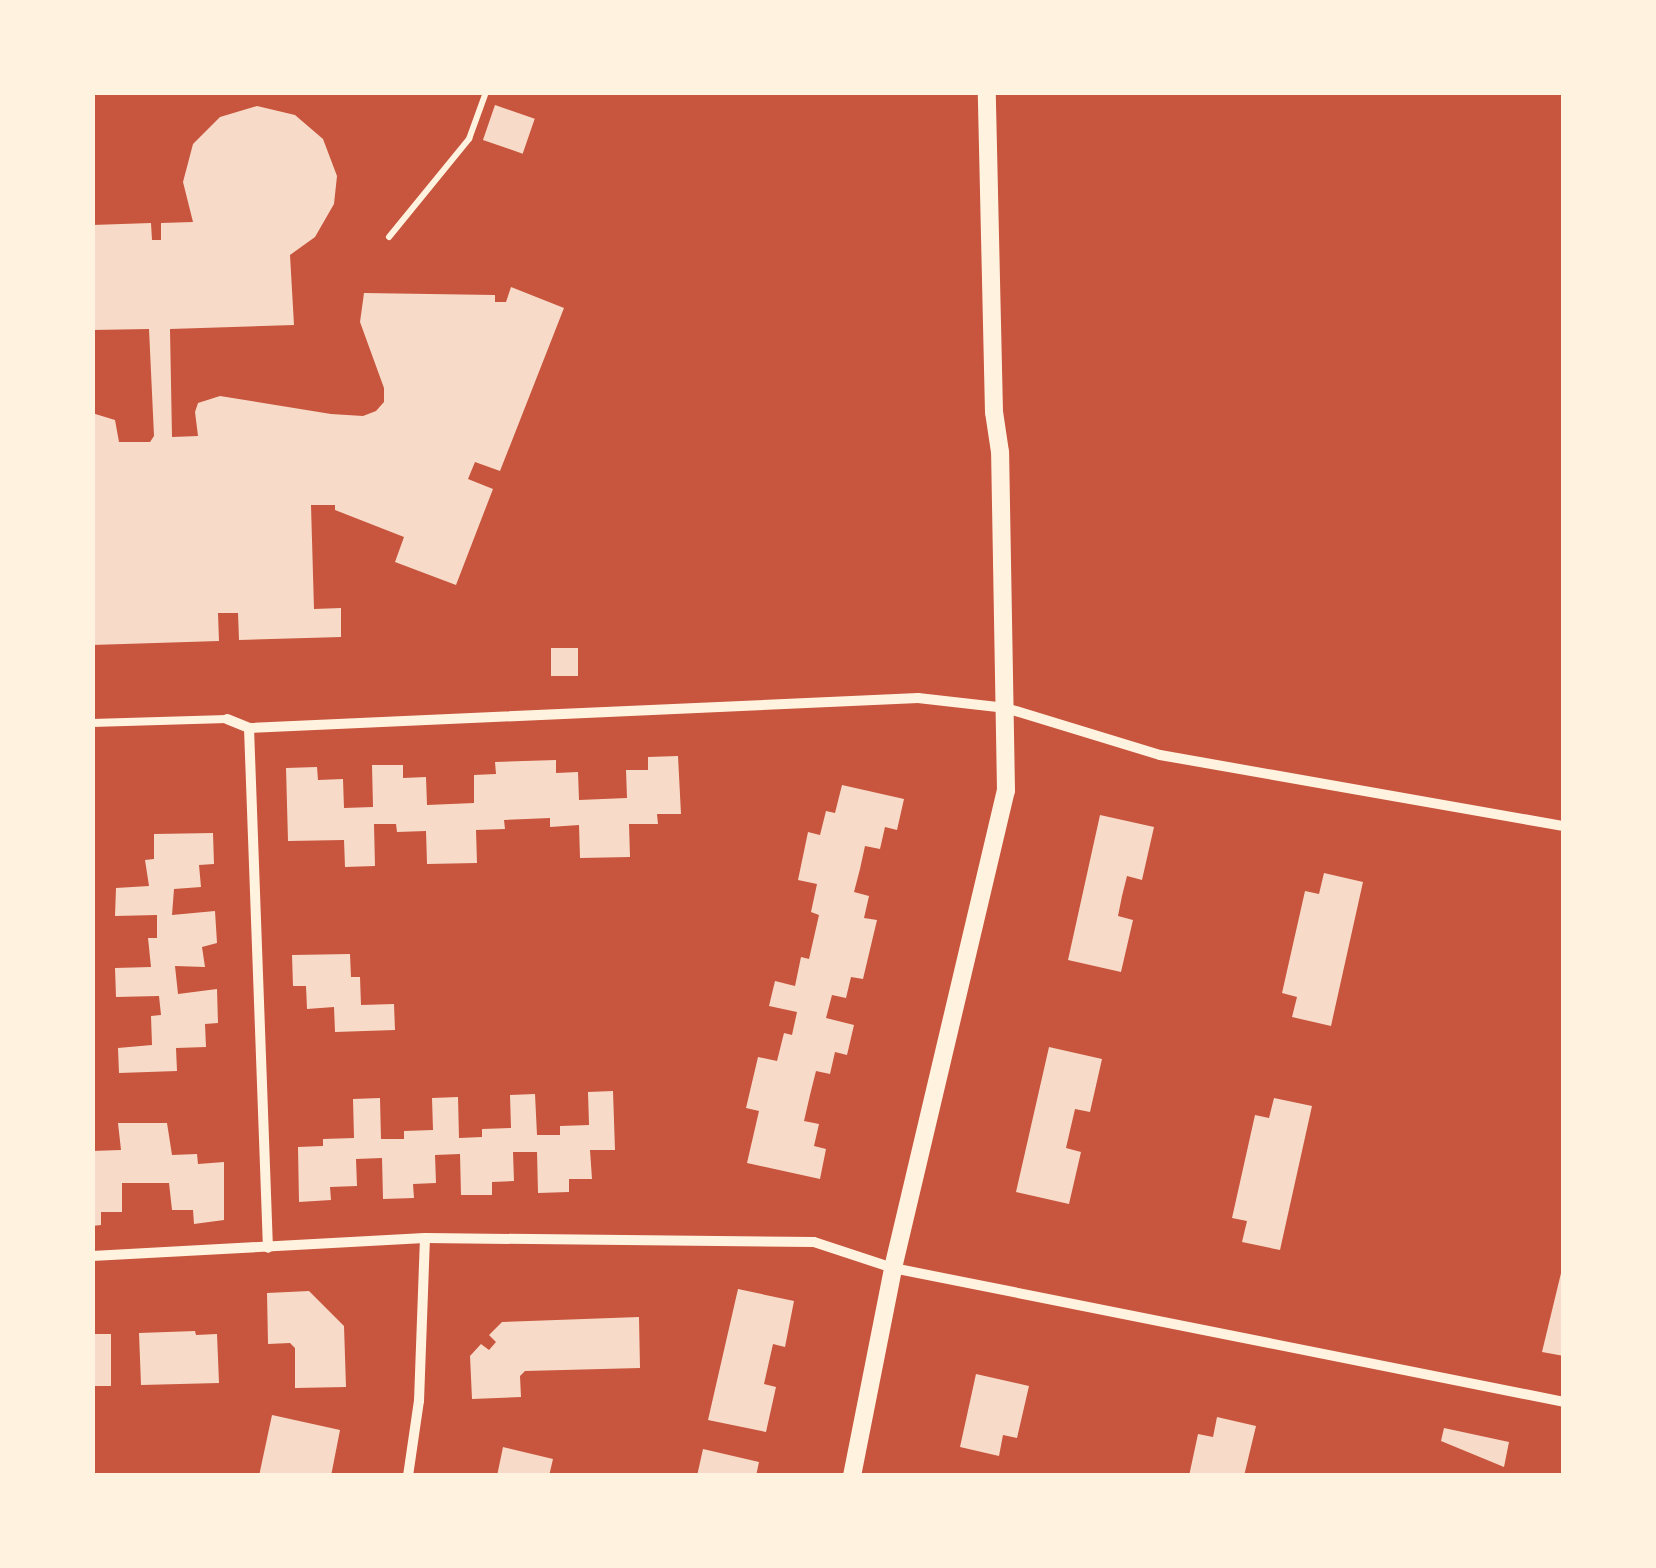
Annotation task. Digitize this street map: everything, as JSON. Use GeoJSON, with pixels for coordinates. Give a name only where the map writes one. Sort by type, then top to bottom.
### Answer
{"type":"FeatureCollection","features":[{"type":"Feature","properties":{"kind":"street"},"geometry":{"type":"LineString","coordinates":[[852,1476],[893,1268],[1006,791],[986,92]]}},
{"type":"Feature","properties":{"kind":"street"},"geometry":{"type":"LineString","coordinates":[[226,719],[249,728],[918,698],[1006,708],[1160,756],[1564,826]]}},
{"type":"Feature","properties":{"kind":"street"},"geometry":{"type":"LineString","coordinates":[[249,728],[268,1248]]}},
{"type":"Feature","properties":{"kind":"street"},"geometry":{"type":"LineString","coordinates":[[408,1476],[419,1401],[426,1238]]}},
{"type":"Feature","properties":{"kind":"street"},"geometry":{"type":"LineString","coordinates":[[92,1256],[426,1238],[814,1242],[893,1268],[1564,1402]]}},
{"type":"Feature","properties":{"kind":"lane"},"geometry":{"type":"LineString","coordinates":[[92,723],[226,719]]}},
{"type":"Feature","properties":{"kind":"path"},"geometry":{"type":"LineString","coordinates":[[388,237],[469,139],[486,92]]}},
{"type":"Feature","properties":{"kind":"building"},"geometry":{"type":"Polygon","coordinates":[[[495,105],[535,119],[523,154],[483,140],[495,105]]]}},
{"type":"Feature","properties":{"kind":"building"},"geometry":{"type":"Polygon","coordinates":[[[257,106],[295,115],[323,139],[337,176],[334,204],[315,237],[290,255],[294,325],[170,329],[172,437],[198,436],[198,403],[220,396],[331,414],[363,416],[376,411],[384,402],[384,388],[360,322],[364,293],[495,295],[495,302],[506,302],[511,287],[564,308],[500,471],[475,462],[468,479],[493,489],[456,585],[395,562],[404,537],[335,510],[335,505],[311,505],[314,609],[341,608],[341,637],[239,640],[238,613],[218,613],[219,641],[92,645],[92,413],[115,420],[119,442],[150,442],[154,436],[149,329],[92,330],[92,225],[151,223],[152,240],[161,240],[161,223],[193,222],[183,182],[193,144],[220,117],[257,106]]]}},
{"type":"Feature","properties":{"kind":"building"},"geometry":{"type":"Polygon","coordinates":[[[551,648],[578,648],[578,676],[551,676],[551,648]]]}},
{"type":"Feature","properties":{"kind":"building"},"geometry":{"type":"Polygon","coordinates":[[[678,756],[681,814],[657,814],[658,824],[629,824],[630,857],[580,858],[579,825],[550,827],[550,818],[504,820],[505,829],[476,830],[477,863],[427,864],[426,831],[397,832],[396,824],[374,824],[375,866],[345,867],[344,840],[288,841],[286,768],[317,767],[318,780],[343,779],[344,808],[373,807],[372,765],[403,765],[403,778],[426,777],[427,805],[474,803],[474,775],[496,774],[495,762],[556,760],[556,773],[578,772],[579,800],[627,798],[626,770],[648,770],[648,757],[678,756]]]}},
{"type":"Feature","properties":{"kind":"building"},"geometry":{"type":"Polygon","coordinates":[[[842,785],[904,799],[897,830],[885,827],[880,849],[865,846],[854,892],[869,896],[864,918],[877,920],[863,979],[851,977],[846,998],[832,995],[826,1018],[854,1025],[847,1055],[835,1052],[830,1074],[816,1071],[804,1121],[819,1124],[814,1146],[826,1149],[820,1179],[747,1163],[759,1111],[746,1108],[758,1057],[777,1061],[784,1033],[792,1035],[797,1012],[769,1006],[775,981],[795,986],[801,957],[809,959],[819,915],[811,912],[817,884],[798,880],[808,832],[820,835],[826,811],[835,813],[842,785]]]}},
{"type":"Feature","properties":{"kind":"building"},"geometry":{"type":"Polygon","coordinates":[[[1100,815],[1154,827],[1142,880],[1127,876],[1122,896],[1118,916],[1133,920],[1121,972],[1068,960],[1100,815]]]}},
{"type":"Feature","properties":{"kind":"building"},"geometry":{"type":"Polygon","coordinates":[[[213,833],[214,864],[199,865],[201,887],[174,889],[172,915],[215,911],[217,943],[202,947],[205,967],[175,966],[178,994],[217,989],[218,1023],[205,1024],[206,1047],[176,1048],[177,1071],[119,1073],[118,1048],[152,1045],[151,1016],[161,1015],[159,996],[116,997],[115,968],[151,967],[148,938],[157,938],[157,915],[115,916],[116,888],[149,886],[145,860],[154,859],[154,834],[213,833]]]}},
{"type":"Feature","properties":{"kind":"building"},"geometry":{"type":"Polygon","coordinates":[[[1324,873],[1363,882],[1331,1026],[1292,1017],[1297,997],[1282,993],[1305,891],[1319,894],[1324,873]]]}},
{"type":"Feature","properties":{"kind":"building"},"geometry":{"type":"Polygon","coordinates":[[[350,954],[351,977],[360,977],[361,1005],[394,1004],[395,1030],[335,1032],[334,1007],[307,1009],[306,986],[293,986],[292,955],[350,954]]]}},
{"type":"Feature","properties":{"kind":"building"},"geometry":{"type":"Polygon","coordinates":[[[1049,1047],[1102,1059],[1090,1112],[1075,1109],[1066,1148],[1081,1152],[1069,1204],[1016,1192],[1049,1047]]]}},
{"type":"Feature","properties":{"kind":"building"},"geometry":{"type":"Polygon","coordinates":[[[613,1091],[615,1150],[590,1150],[592,1179],[569,1179],[569,1192],[538,1193],[537,1152],[513,1152],[514,1181],[492,1182],[492,1195],[461,1195],[460,1154],[435,1155],[436,1183],[413,1184],[414,1198],[383,1199],[382,1158],[356,1159],[357,1186],[330,1187],[331,1200],[299,1202],[298,1147],[323,1146],[323,1139],[354,1138],[353,1099],[380,1098],[381,1139],[404,1139],[404,1131],[433,1130],[432,1098],[458,1097],[459,1138],[482,1137],[482,1129],[511,1128],[510,1095],[535,1094],[537,1135],[560,1135],[560,1126],[589,1125],[588,1092],[613,1091]]]}},
{"type":"Feature","properties":{"kind":"building"},"geometry":{"type":"Polygon","coordinates":[[[1274,1098],[1312,1106],[1280,1250],[1242,1242],[1247,1221],[1232,1218],[1255,1115],[1269,1118],[1274,1098]]]}},
{"type":"Feature","properties":{"kind":"building"},"geometry":{"type":"Polygon","coordinates":[[[118,1123],[167,1123],[172,1155],[197,1154],[198,1164],[224,1162],[224,1220],[194,1224],[193,1210],[172,1210],[169,1183],[122,1183],[122,1212],[101,1212],[101,1225],[92,1226],[92,1151],[121,1150],[118,1123]]]}},
{"type":"Feature","properties":{"kind":"building"},"geometry":{"type":"Polygon","coordinates":[[[1564,1270],[1564,1356],[1542,1352],[1564,1270]]]}},
{"type":"Feature","properties":{"kind":"building"},"geometry":{"type":"Polygon","coordinates":[[[738,1289],[794,1301],[785,1347],[773,1344],[764,1384],[776,1387],[766,1432],[708,1420],[738,1289]]]}},
{"type":"Feature","properties":{"kind":"building"},"geometry":{"type":"Polygon","coordinates":[[[309,1291],[344,1326],[346,1387],[295,1388],[295,1348],[290,1343],[268,1344],[267,1293],[309,1291]]]}},
{"type":"Feature","properties":{"kind":"building"},"geometry":{"type":"Polygon","coordinates":[[[639,1317],[640,1368],[525,1371],[520,1376],[521,1397],[472,1399],[470,1356],[481,1344],[489,1350],[496,1342],[489,1335],[502,1322],[639,1317]]]}},
{"type":"Feature","properties":{"kind":"building"},"geometry":{"type":"Polygon","coordinates":[[[195,1331],[196,1335],[217,1334],[219,1383],[141,1385],[139,1333],[195,1331]]]}},
{"type":"Feature","properties":{"kind":"building"},"geometry":{"type":"Polygon","coordinates":[[[92,1334],[111,1334],[111,1386],[92,1386],[92,1334]]]}},
{"type":"Feature","properties":{"kind":"building"},"geometry":{"type":"Polygon","coordinates":[[[976,1374],[1029,1386],[1017,1438],[1003,1435],[999,1456],[960,1447],[976,1374]]]}},
{"type":"Feature","properties":{"kind":"building"},"geometry":{"type":"Polygon","coordinates":[[[272,1415],[340,1430],[331,1476],[259,1476],[272,1415]]]}},
{"type":"Feature","properties":{"kind":"building"},"geometry":{"type":"Polygon","coordinates":[[[1217,1417],[1256,1426],[1244,1476],[1189,1476],[1198,1434],[1213,1437],[1217,1417]]]}},
{"type":"Feature","properties":{"kind":"building"},"geometry":{"type":"Polygon","coordinates":[[[1444,1428],[1509,1442],[1504,1467],[1441,1441],[1444,1428]]]}},
{"type":"Feature","properties":{"kind":"building"},"geometry":{"type":"Polygon","coordinates":[[[503,1447],[553,1459],[549,1476],[497,1476],[503,1447]]]}},
{"type":"Feature","properties":{"kind":"building"},"geometry":{"type":"Polygon","coordinates":[[[703,1449],[759,1462],[756,1476],[697,1476],[703,1449]]]}}]}
